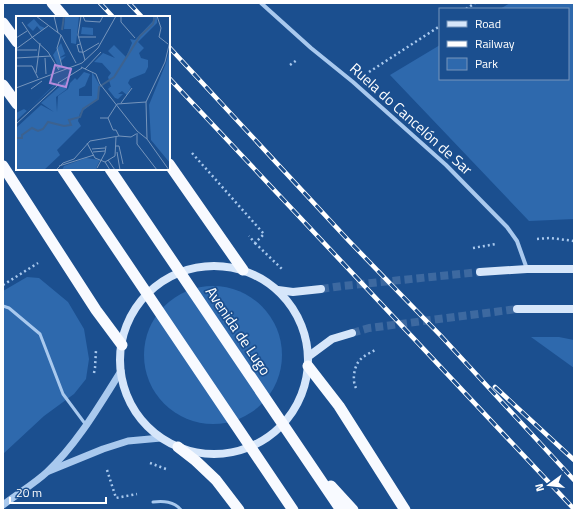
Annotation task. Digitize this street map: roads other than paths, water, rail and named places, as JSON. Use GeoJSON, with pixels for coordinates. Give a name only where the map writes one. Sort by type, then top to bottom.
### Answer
{"type":"FeatureCollection","features":[{"type":"Feature","properties":{"kind":"highway"},"geometry":{"type":"LineString","coordinates":[[52,3],[63,16]]}},
{"type":"Feature","properties":{"kind":"highway"},"geometry":{"type":"LineString","coordinates":[[3,23],[16,41]]}},
{"type":"Feature","properties":{"kind":"highway"},"geometry":{"type":"LineString","coordinates":[[3,85],[16,103]]}},
{"type":"Feature","properties":{"kind":"highway"},"geometry":{"type":"LineString","coordinates":[[170,165],[243,270]]}},
{"type":"Feature","properties":{"kind":"highway"},"geometry":{"type":"LineString","coordinates":[[3,166],[96,310],[122,345]]}},
{"type":"Feature","properties":{"kind":"highway"},"geometry":{"type":"LineString","coordinates":[[64,170],[167,321],[293,510]]}},
{"type":"Feature","properties":{"kind":"highway","name":"Avenida de Lugo"},"geometry":{"type":"LineString","coordinates":[[111,170],[341,510]]}},
{"type":"Feature","properties":{"kind":"highway"},"geometry":{"type":"LineString","coordinates":[[309,361],[405,510]]}},
{"type":"Feature","properties":{"kind":"highway"},"geometry":{"type":"LineString","coordinates":[[178,447],[196,461],[216,480],[239,510]]}},
{"type":"Feature","properties":{"kind":"highway"},"geometry":{"type":"LineString","coordinates":[[304,456],[353,510]]}},
{"type":"Feature","properties":{"kind":"main road"},"geometry":{"type":"LineString","coordinates":[[224,266],[243,270],[262,278],[278,290],[294,309],[302,326],[309,361],[302,395],[287,421],[264,441],[237,452],[222,455],[192,452],[178,447],[161,438],[143,422],[130,403],[124,386],[120,363],[122,345],[132,315],[140,302],[152,289],[179,272],[200,267],[224,266]]}},
{"type":"Feature","properties":{"kind":"main road"},"geometry":{"type":"LineString","coordinates":[[480,272],[526,269],[574,269]]}},
{"type":"Feature","properties":{"kind":"main road"},"geometry":{"type":"LineString","coordinates":[[278,290],[293,292],[321,289]]}},
{"type":"Feature","properties":{"kind":"main road"},"geometry":{"type":"LineString","coordinates":[[517,309],[574,309]]}},
{"type":"Feature","properties":{"kind":"main road"},"geometry":{"type":"LineString","coordinates":[[309,361],[332,339],[352,333]]}},
{"type":"Feature","properties":{"kind":"street","name":"Ruela do Cancelón de Sar"},"geometry":{"type":"LineString","coordinates":[[261,3],[446,165],[507,227],[517,241],[526,269]]}},
{"type":"Feature","properties":{"kind":"street"},"geometry":{"type":"LineString","coordinates":[[3,505],[47,472],[72,444],[121,371]]}},
{"type":"Feature","properties":{"kind":"street"},"geometry":{"type":"LineString","coordinates":[[47,472],[128,441],[161,438]]}},
{"type":"Feature","properties":{"kind":"lane"},"geometry":{"type":"LineString","coordinates":[[3,306],[9,308],[40,334],[63,394],[86,425]]}},
{"type":"Feature","properties":{"kind":"lane"},"geometry":{"type":"LineString","coordinates":[[152,502],[171,502],[181,510]]}},
{"type":"Feature","properties":{"kind":"tunnel"},"geometry":{"type":"LineString","coordinates":[[321,289],[480,272]]}},
{"type":"Feature","properties":{"kind":"tunnel"},"geometry":{"type":"LineString","coordinates":[[352,333],[369,328],[517,309]]}},
{"type":"Feature","properties":{"kind":"railway"},"geometry":{"type":"LineString","coordinates":[[100,3],[112,16]]}},
{"type":"Feature","properties":{"kind":"railway"},"geometry":{"type":"LineString","coordinates":[[129,3],[141,16]]}},
{"type":"Feature","properties":{"kind":"railway"},"geometry":{"type":"LineString","coordinates":[[170,48],[349,241],[441,336],[574,480]]}},
{"type":"Feature","properties":{"kind":"railway"},"geometry":{"type":"LineString","coordinates":[[170,79],[574,509]]}},
{"type":"Feature","properties":{"kind":"railway"},"geometry":{"type":"LineString","coordinates":[[495,387],[574,460]]}}]}
